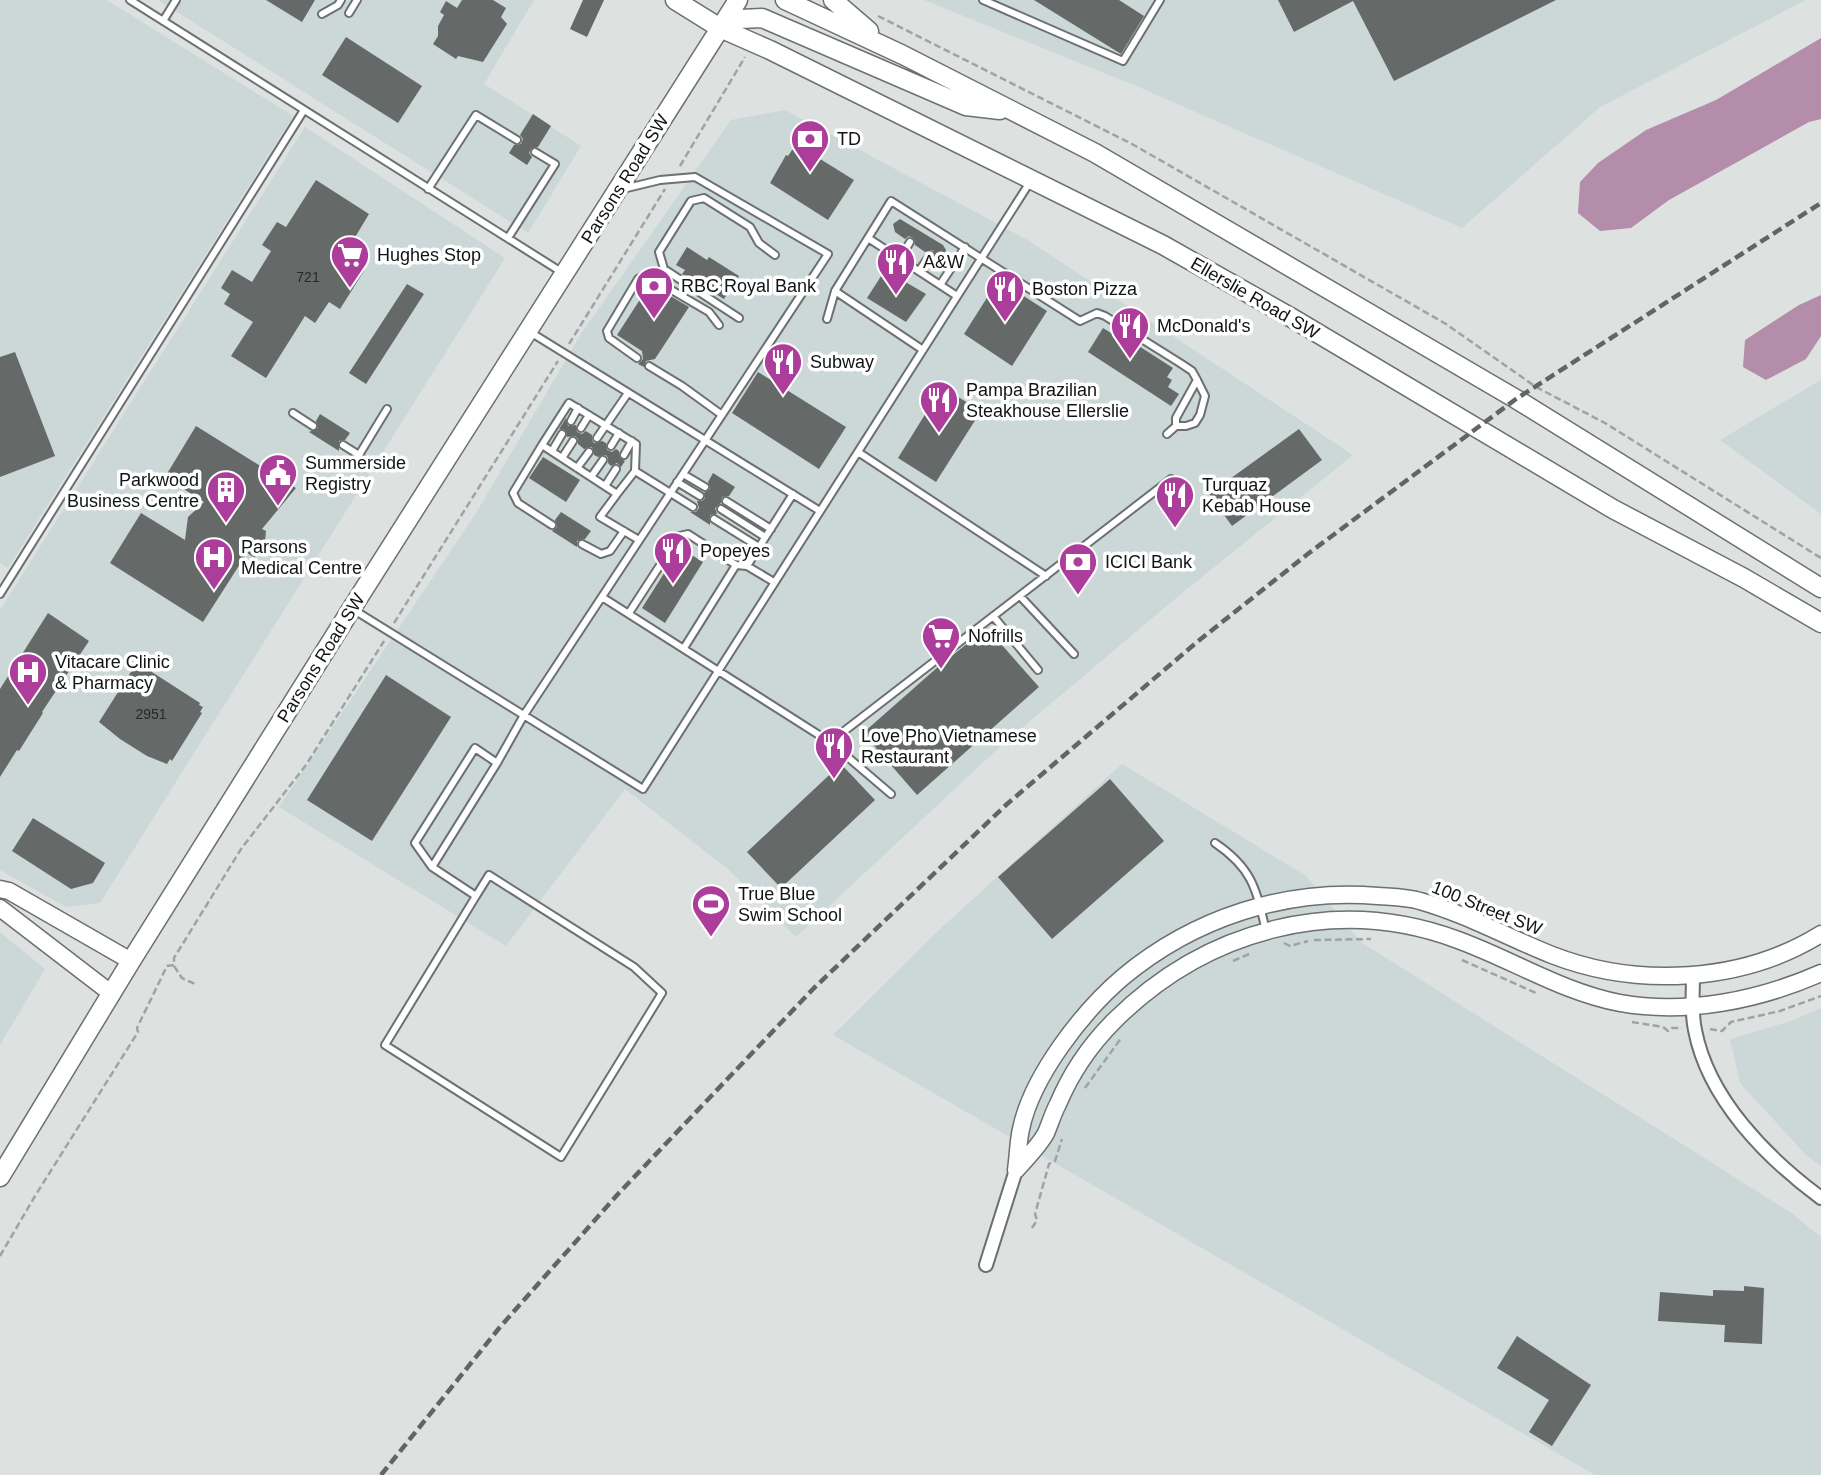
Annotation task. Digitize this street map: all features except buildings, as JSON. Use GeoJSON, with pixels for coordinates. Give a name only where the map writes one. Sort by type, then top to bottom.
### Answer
{"type":"FeatureCollection","features":[{"type":"Feature","properties":{"kind":"main road","name":"Ellerslie Road SW"},"geometry":{"type":"LineString","coordinates":[[675,0],[720,28],[771,50],[1163,245],[1292,318],[1613,509],[1744,578],[1821,623]]}},
{"type":"Feature","properties":{"kind":"main road","name":"Parsons Road SW"},"geometry":{"type":"LineString","coordinates":[[0,1177],[131,961],[352,608],[738,0]]}},
{"type":"Feature","properties":{"kind":"main road"},"geometry":{"type":"LineString","coordinates":[[785,0],[903,55],[1095,153],[1516,399],[1821,588]]}},
{"type":"Feature","properties":{"kind":"main road"},"geometry":{"type":"LineString","coordinates":[[833,0],[851,18],[903,55]]}},
{"type":"Feature","properties":{"kind":"main road"},"geometry":{"type":"LineString","coordinates":[[720,28],[740,19],[762,18],[966,106],[1014,112]]}},
{"type":"Feature","properties":{"kind":"street"},"geometry":{"type":"LineString","coordinates":[[0,889],[9,891],[131,961]]}},
{"type":"Feature","properties":{"kind":"street","name":"100 Street SW"},"geometry":{"type":"LineString","coordinates":[[986,1265],[1016,1171],[1021,1127],[1035,1091],[1063,1043],[1098,1001],[1123,977],[1160,949],[1199,928],[1260,906],[1287,900],[1345,895],[1417,900],[1465,915],[1550,954],[1590,967],[1655,977],[1693,976],[1737,968],[1772,958],[1821,934]]}},
{"type":"Feature","properties":{"kind":"street"},"geometry":{"type":"LineString","coordinates":[[0,908],[112,994]]}},
{"type":"Feature","properties":{"kind":"street","name":"100 Street SW"},"geometry":{"type":"LineString","coordinates":[[1016,1171],[1045,1135],[1058,1102],[1083,1057],[1113,1022],[1170,973],[1217,949],[1266,930],[1317,921],[1402,924],[1434,931],[1461,941],[1544,979],[1595,996],[1621,1003],[1659,1006],[1738,1000],[1786,988],[1821,973]]}},
{"type":"Feature","properties":{"kind":"street"},"geometry":{"type":"LineString","coordinates":[[1693,976],[1694,1028],[1724,1098],[1737,1119],[1768,1154],[1821,1198]]}},
{"type":"Feature","properties":{"kind":"lane"},"geometry":{"type":"LineString","coordinates":[[130,0],[565,274]]}},
{"type":"Feature","properties":{"kind":"lane"},"geometry":{"type":"LineString","coordinates":[[163,21],[176,0]]}},
{"type":"Feature","properties":{"kind":"lane"},"geometry":{"type":"LineString","coordinates":[[322,14],[338,5],[341,0]]}},
{"type":"Feature","properties":{"kind":"lane"},"geometry":{"type":"LineString","coordinates":[[349,13],[357,0]]}},
{"type":"Feature","properties":{"kind":"lane"},"geometry":{"type":"LineString","coordinates":[[983,0],[1123,61],[1160,0]]}},
{"type":"Feature","properties":{"kind":"lane"},"geometry":{"type":"LineString","coordinates":[[0,594],[304,110]]}},
{"type":"Feature","properties":{"kind":"lane"},"geometry":{"type":"LineString","coordinates":[[428,189],[476,115],[517,140]]}},
{"type":"Feature","properties":{"kind":"lane"},"geometry":{"type":"LineString","coordinates":[[508,238],[555,164],[535,152]]}},
{"type":"Feature","properties":{"kind":"lane"},"geometry":{"type":"LineString","coordinates":[[432,867],[498,763],[524,715],[828,254],[695,177],[660,180],[618,191]]}},
{"type":"Feature","properties":{"kind":"lane"},"geometry":{"type":"LineString","coordinates":[[352,608],[643,789],[1031,180]]}},
{"type":"Feature","properties":{"kind":"lane"},"geometry":{"type":"LineString","coordinates":[[739,317],[664,270],[659,252],[691,201],[704,198],[750,227],[759,243],[775,255]]}},
{"type":"Feature","properties":{"kind":"lane"},"geometry":{"type":"LineString","coordinates":[[827,319],[835,291],[891,201],[1080,321],[1097,313],[1105,316],[1192,371],[1205,396],[1200,415],[1195,423],[1176,426],[1167,434]]}},
{"type":"Feature","properties":{"kind":"lane"},"geometry":{"type":"LineString","coordinates":[[918,229],[924,221]]}},
{"type":"Feature","properties":{"kind":"lane"},"geometry":{"type":"LineString","coordinates":[[939,242],[944,234]]}},
{"type":"Feature","properties":{"kind":"lane"},"geometry":{"type":"LineString","coordinates":[[868,238],[957,296]]}},
{"type":"Feature","properties":{"kind":"lane"},"geometry":{"type":"LineString","coordinates":[[900,259],[910,242]]}},
{"type":"Feature","properties":{"kind":"lane"},"geometry":{"type":"LineString","coordinates":[[940,285],[965,247]]}},
{"type":"Feature","properties":{"kind":"lane"},"geometry":{"type":"LineString","coordinates":[[919,271],[930,255]]}},
{"type":"Feature","properties":{"kind":"lane"},"geometry":{"type":"LineString","coordinates":[[637,358],[609,338],[607,331],[638,279],[646,275],[709,312],[719,325]]}},
{"type":"Feature","properties":{"kind":"lane"},"geometry":{"type":"LineString","coordinates":[[835,291],[923,350]]}},
{"type":"Feature","properties":{"kind":"lane"},"geometry":{"type":"LineString","coordinates":[[528,331],[820,511]]}},
{"type":"Feature","properties":{"kind":"lane"},"geometry":{"type":"LineString","coordinates":[[649,366],[722,415]]}},
{"type":"Feature","properties":{"kind":"lane"},"geometry":{"type":"LineString","coordinates":[[1176,426],[1176,418],[1197,380]]}},
{"type":"Feature","properties":{"kind":"lane"},"geometry":{"type":"LineString","coordinates":[[597,438],[628,393]]}},
{"type":"Feature","properties":{"kind":"lane"},"geometry":{"type":"LineString","coordinates":[[552,524],[518,503],[513,493],[569,403],[636,444],[635,471],[600,517],[639,540]]}},
{"type":"Feature","properties":{"kind":"lane"},"geometry":{"type":"LineString","coordinates":[[570,421],[578,408]]}},
{"type":"Feature","properties":{"kind":"lane"},"geometry":{"type":"LineString","coordinates":[[342,445],[359,455],[387,409]]}},
{"type":"Feature","properties":{"kind":"lane"},"geometry":{"type":"LineString","coordinates":[[293,413],[313,426]]}},
{"type":"Feature","properties":{"kind":"lane"},"geometry":{"type":"LineString","coordinates":[[581,428],[589,415]]}},
{"type":"Feature","properties":{"kind":"lane"},"geometry":{"type":"LineString","coordinates":[[611,446],[619,433]]}},
{"type":"Feature","properties":{"kind":"lane"},"geometry":{"type":"LineString","coordinates":[[552,451],[562,435]]}},
{"type":"Feature","properties":{"kind":"lane"},"geometry":{"type":"LineString","coordinates":[[562,458],[573,441]]}},
{"type":"Feature","properties":{"kind":"lane"},"geometry":{"type":"LineString","coordinates":[[624,454],[632,441]]}},
{"type":"Feature","properties":{"kind":"lane"},"geometry":{"type":"LineString","coordinates":[[542,445],[617,494]]}},
{"type":"Feature","properties":{"kind":"lane"},"geometry":{"type":"LineString","coordinates":[[577,468],[589,452]]}},
{"type":"Feature","properties":{"kind":"lane"},"geometry":{"type":"LineString","coordinates":[[858,452],[1046,576]]}},
{"type":"Feature","properties":{"kind":"lane"},"geometry":{"type":"LineString","coordinates":[[591,477],[603,460]]}},
{"type":"Feature","properties":{"kind":"lane"},"geometry":{"type":"LineString","coordinates":[[605,486],[616,469]]}},
{"type":"Feature","properties":{"kind":"lane"},"geometry":{"type":"LineString","coordinates":[[635,471],[693,507]]}},
{"type":"Feature","properties":{"kind":"lane"},"geometry":{"type":"LineString","coordinates":[[683,474],[705,487]]}},
{"type":"Feature","properties":{"kind":"lane"},"geometry":{"type":"LineString","coordinates":[[830,742],[1171,479]]}},
{"type":"Feature","properties":{"kind":"lane"},"geometry":{"type":"LineString","coordinates":[[677,482],[699,496]]}},
{"type":"Feature","properties":{"kind":"lane"},"geometry":{"type":"LineString","coordinates":[[747,566],[793,494]]}},
{"type":"Feature","properties":{"kind":"lane"},"geometry":{"type":"LineString","coordinates":[[726,501],[771,529]]}},
{"type":"Feature","properties":{"kind":"lane"},"geometry":{"type":"LineString","coordinates":[[720,509],[765,537]]}},
{"type":"Feature","properties":{"kind":"lane"},"geometry":{"type":"LineString","coordinates":[[714,519],[759,547]]}},
{"type":"Feature","properties":{"kind":"lane"},"geometry":{"type":"LineString","coordinates":[[582,544],[601,554],[610,551],[624,531]]}},
{"type":"Feature","properties":{"kind":"lane"},"geometry":{"type":"LineString","coordinates":[[629,613],[668,553],[675,537],[681,534],[688,534],[736,565],[747,566],[775,583]]}},
{"type":"Feature","properties":{"kind":"lane"},"geometry":{"type":"LineString","coordinates":[[684,648],[736,565]]}},
{"type":"Feature","properties":{"kind":"lane"},"geometry":{"type":"LineString","coordinates":[[1020,596],[1074,654]]}},
{"type":"Feature","properties":{"kind":"lane"},"geometry":{"type":"LineString","coordinates":[[602,597],[830,742],[891,794]]}},
{"type":"Feature","properties":{"kind":"lane"},"geometry":{"type":"LineString","coordinates":[[993,616],[1038,670]]}},
{"type":"Feature","properties":{"kind":"lane"},"geometry":{"type":"LineString","coordinates":[[476,896],[432,867],[415,843],[475,748],[498,763]]}},
{"type":"Feature","properties":{"kind":"lane"},"geometry":{"type":"LineString","coordinates":[[1215,843],[1243,865],[1260,906],[1266,930]]}},
{"type":"Feature","properties":{"kind":"lane"},"geometry":{"type":"LineString","coordinates":[[489,875],[634,967],[663,993],[561,1157],[385,1045],[476,896],[489,875]]}},
{"type":"Feature","properties":{"kind":"path"},"geometry":{"type":"LineString","coordinates":[[873,13],[1132,144],[1386,289],[1446,324],[1536,387],[1605,424],[1821,558]]}},
{"type":"Feature","properties":{"kind":"path"},"geometry":{"type":"LineString","coordinates":[[677,170],[742,63]]}},
{"type":"Feature","properties":{"kind":"path"},"geometry":{"type":"LineString","coordinates":[[572,340],[664,191]]}},
{"type":"Feature","properties":{"kind":"path"},"geometry":{"type":"LineString","coordinates":[[400,613],[552,370]]}},
{"type":"Feature","properties":{"kind":"path"},"geometry":{"type":"LineString","coordinates":[[197,985],[182,978],[174,965],[174,958],[241,849],[306,765],[376,652]]}},
{"type":"Feature","properties":{"kind":"path"},"geometry":{"type":"LineString","coordinates":[[1284,943],[1290,946],[1312,940],[1379,939]]}},
{"type":"Feature","properties":{"kind":"path"},"geometry":{"type":"LineString","coordinates":[[1224,964],[1250,953]]}},
{"type":"Feature","properties":{"kind":"path"},"geometry":{"type":"LineString","coordinates":[[1459,959],[1546,997]]}},
{"type":"Feature","properties":{"kind":"path"},"geometry":{"type":"LineString","coordinates":[[0,1256],[138,1032],[137,1028],[167,966],[174,965]]}},
{"type":"Feature","properties":{"kind":"path"},"geometry":{"type":"LineString","coordinates":[[1718,1030],[1722,1031],[1731,1022],[1780,1011],[1821,996]]}},
{"type":"Feature","properties":{"kind":"path"},"geometry":{"type":"LineString","coordinates":[[1624,1021],[1663,1027],[1668,1031],[1672,1028]]}},
{"type":"Feature","properties":{"kind":"path"},"geometry":{"type":"LineString","coordinates":[[1082,1094],[1125,1034]]}},
{"type":"Feature","properties":{"kind":"path"},"geometry":{"type":"LineString","coordinates":[[1032,1228],[1037,1220],[1035,1214],[1049,1164],[1055,1161],[1063,1136]]}},
{"type":"Feature","properties":{"kind":"shaded area"},"geometry":{"type":"Polygon","coordinates":[[[0,0],[107,0],[293,116],[8,568],[0,563],[0,0]]]}},
{"type":"Feature","properties":{"kind":"shaded area"},"geometry":{"type":"Polygon","coordinates":[[[158,0],[534,0],[484,84],[581,146],[528,233],[158,0]]]}},
{"type":"Feature","properties":{"kind":"shaded area"},"geometry":{"type":"Polygon","coordinates":[[[924,0],[1806,0],[1600,107],[1462,228],[1141,88],[924,0]]]}},
{"type":"Feature","properties":{"kind":"shaded area"},"geometry":{"type":"Polygon","coordinates":[[[1821,38],[1821,119],[1809,122],[1669,200],[1631,228],[1600,231],[1578,213],[1580,182],[1598,163],[1646,130],[1716,100],[1821,38]]]}},
{"type":"Feature","properties":{"kind":"shaded area"},"geometry":{"type":"Polygon","coordinates":[[[785,110],[1026,239],[1353,455],[1176,598],[1004,743],[796,937],[729,870],[625,789],[506,946],[279,807],[476,513],[581,334],[731,120],[785,110]]]}},
{"type":"Feature","properties":{"kind":"shaded area"},"geometry":{"type":"Polygon","coordinates":[[[305,127],[505,258],[100,903],[66,907],[0,870],[0,610],[305,127]]]}},
{"type":"Feature","properties":{"kind":"shaded area"},"geometry":{"type":"Polygon","coordinates":[[[1821,295],[1821,336],[1806,359],[1766,380],[1743,367],[1745,340],[1799,305],[1821,295]]]}},
{"type":"Feature","properties":{"kind":"shaded area"},"geometry":{"type":"Polygon","coordinates":[[[1821,380],[1821,514],[1720,440],[1821,380]]]}},
{"type":"Feature","properties":{"kind":"shaded area"},"geometry":{"type":"Polygon","coordinates":[[[1122,764],[1306,876],[1362,943],[1790,1212],[1821,1237],[1821,1475],[1595,1475],[833,1035],[939,930],[1122,764]]]}},
{"type":"Feature","properties":{"kind":"shaded area"},"geometry":{"type":"Polygon","coordinates":[[[0,932],[45,969],[0,1045],[0,932]]]}},
{"type":"Feature","properties":{"kind":"shaded area"},"geometry":{"type":"Polygon","coordinates":[[[1821,1008],[1821,1166],[1807,1156],[1740,1083],[1730,1039],[1791,1021],[1821,1008]]]}},
{"type":"Feature","properties":{"kind":"railway"},"geometry":{"type":"LineString","coordinates":[[381,1475],[500,1327],[618,1194],[814,988],[1007,804],[1197,642],[1309,553],[1516,399],[1821,203]]}},
{"type":"Feature","properties":{"kind":"place","name":"TD"},"geometry":{"type":"Point","coordinates":[810,173]}},
{"type":"Feature","properties":{"kind":"place","name":"Hughes Stop"},"geometry":{"type":"Point","coordinates":[350,289]}},
{"type":"Feature","properties":{"kind":"place","name":"A&W"},"geometry":{"type":"Point","coordinates":[896,296]}},
{"type":"Feature","properties":{"kind":"place","name":"RBC Royal Bank"},"geometry":{"type":"Point","coordinates":[654,320]}},
{"type":"Feature","properties":{"kind":"place","name":"Boston Pizza"},"geometry":{"type":"Point","coordinates":[1005,323]}},
{"type":"Feature","properties":{"kind":"place","name":"McDonald's"},"geometry":{"type":"Point","coordinates":[1130,360]}},
{"type":"Feature","properties":{"kind":"place","name":"Subway"},"geometry":{"type":"Point","coordinates":[783,396]}},
{"type":"Feature","properties":{"kind":"place","name":"Pampa Brazilian Steakhouse Ellerslie"},"geometry":{"type":"Point","coordinates":[939,434]}},
{"type":"Feature","properties":{"kind":"place","name":"Summerside Registry"},"geometry":{"type":"Point","coordinates":[278,507]}},
{"type":"Feature","properties":{"kind":"place","name":"Parkwood Business Centre"},"geometry":{"type":"Point","coordinates":[226,524]}},
{"type":"Feature","properties":{"kind":"place","name":"Turquaz Kebab House"},"geometry":{"type":"Point","coordinates":[1175,529]}},
{"type":"Feature","properties":{"kind":"place","name":"Popeyes"},"geometry":{"type":"Point","coordinates":[673,585]}},
{"type":"Feature","properties":{"kind":"place","name":"Parsons Medical Centre"},"geometry":{"type":"Point","coordinates":[214,591]}},
{"type":"Feature","properties":{"kind":"place","name":"ICICI Bank"},"geometry":{"type":"Point","coordinates":[1078,596]}},
{"type":"Feature","properties":{"kind":"place","name":"Nofrills"},"geometry":{"type":"Point","coordinates":[941,670]}},
{"type":"Feature","properties":{"kind":"place","name":"Vitacare Clinic & Pharmacy"},"geometry":{"type":"Point","coordinates":[28,706]}},
{"type":"Feature","properties":{"kind":"place","name":"Love Pho Vietnamese Restaurant"},"geometry":{"type":"Point","coordinates":[834,780]}},
{"type":"Feature","properties":{"kind":"place","name":"True Blue Swim School"},"geometry":{"type":"Point","coordinates":[711,938]}}]}
